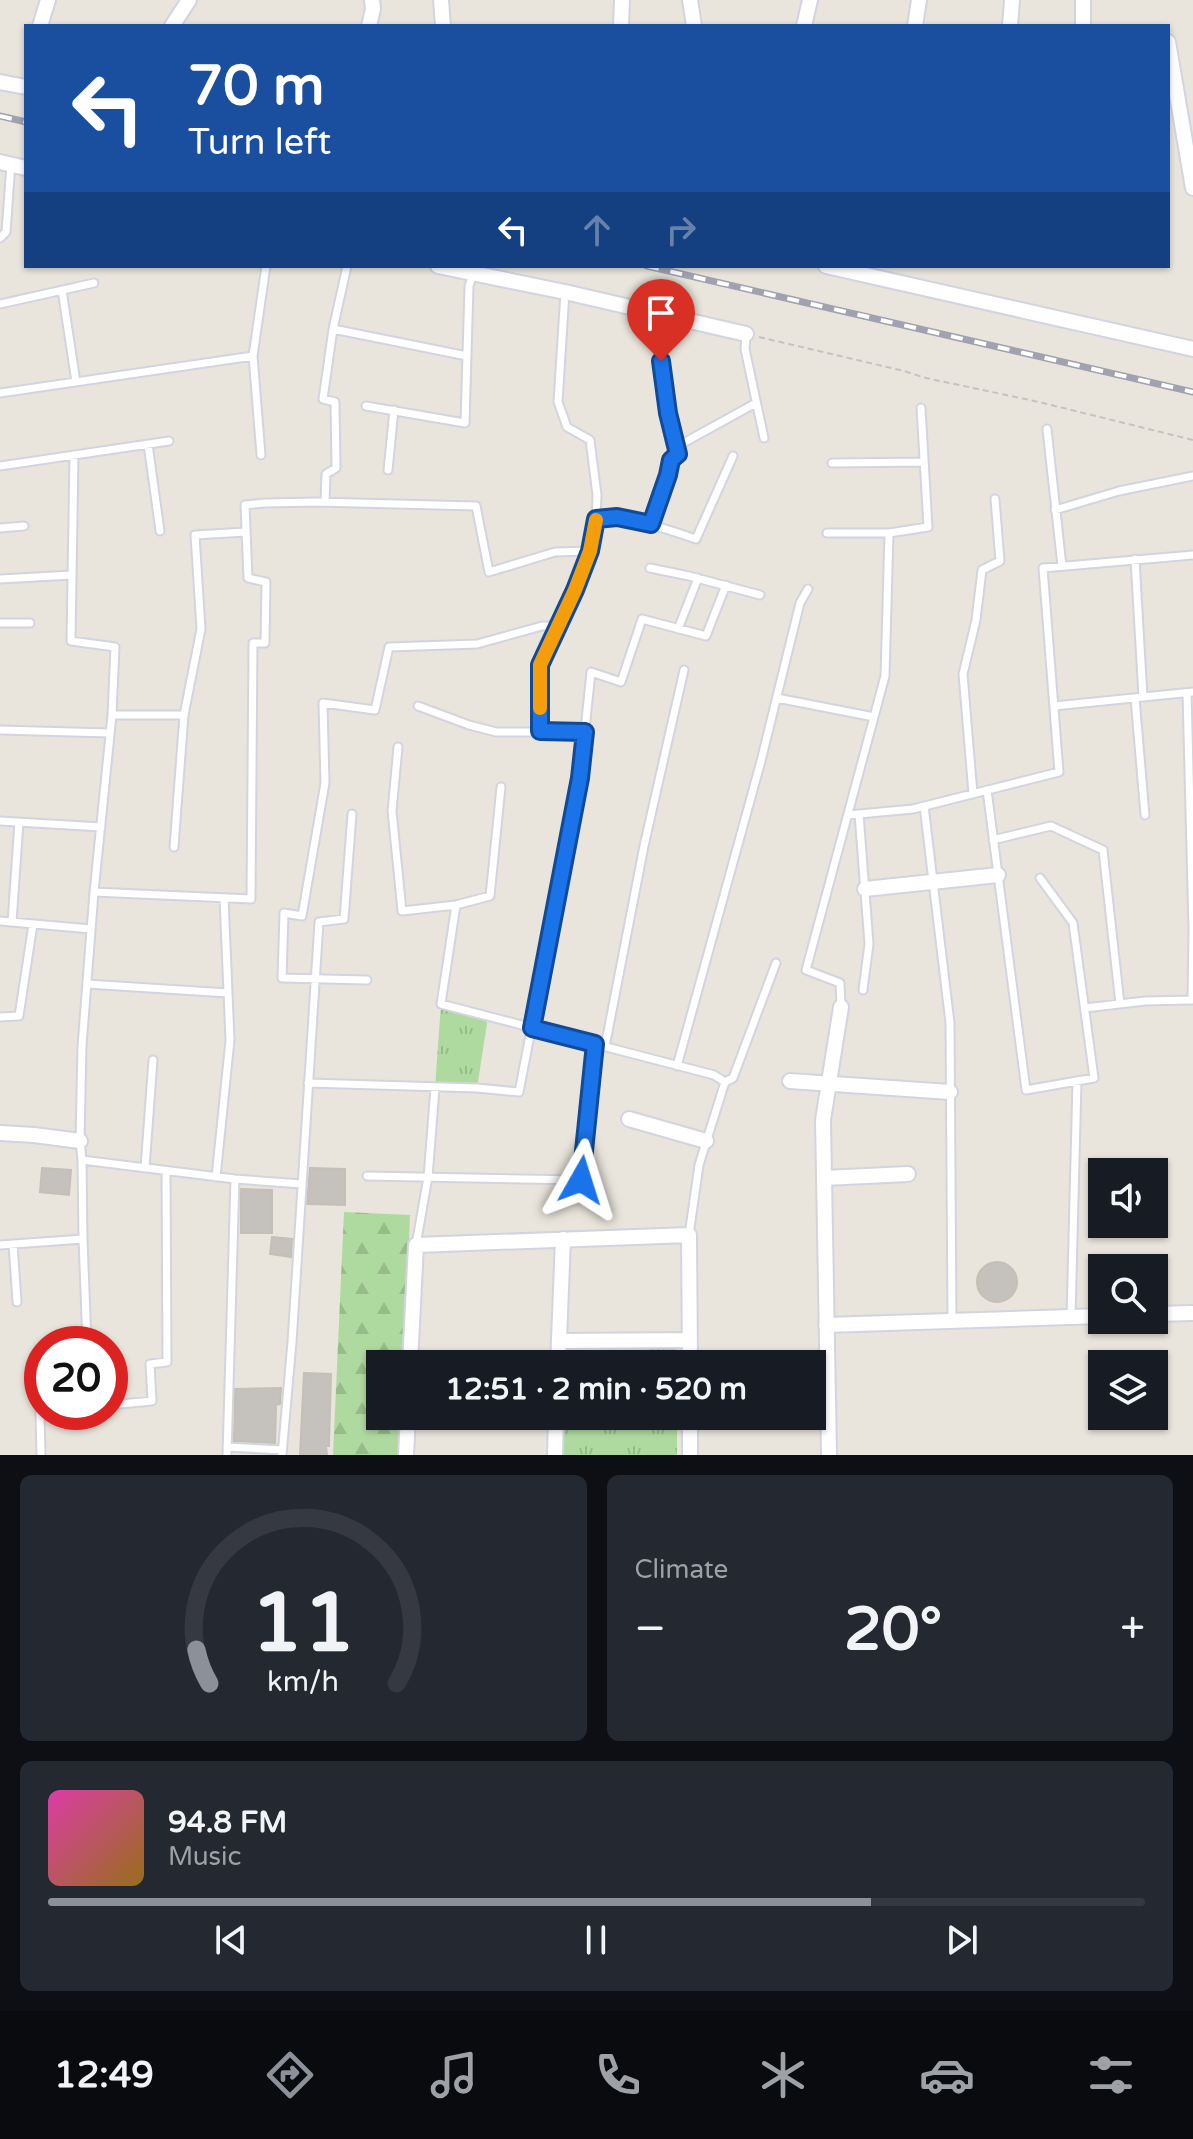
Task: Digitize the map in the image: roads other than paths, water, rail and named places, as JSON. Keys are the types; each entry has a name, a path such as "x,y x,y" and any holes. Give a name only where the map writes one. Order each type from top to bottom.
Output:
{"street":[{"path":"41,24 48,0"},
{"path":"173,24 189,0"},
{"path":"369,24 372,0"},
{"path":"441,0 443,24"},
{"path":"621,24 622,0"},
{"path":"690,0 694,24"},
{"path":"804,24 810,0"},
{"path":"915,24 919,0"},
{"path":"1010,24 1012,0"},
{"path":"1083,0 1083,24"},
{"path":"1170,54 1193,188"},
{"path":"0,82 24,84"},
{"path":"448,268 746,334"},
{"path":"843,268 887,273 1193,349"},
{"path":"865,889 998,875"},
{"path":"829,1455 823,1120 841,1007"},
{"path":"790,1081 950,1092"},
{"path":"629,1119 706,1141"},
{"path":"0,1133 80,1141"},
{"path":"824,1178 908,1174"},
{"path":"411,1350 416,1245 689,1235 690,1350"},
{"path":"559,1350 563,1239"},
{"path":"1168,1314 1193,1313"},
{"path":"826,1325 1088,1316"},
{"path":"559,1341 690,1340"},
{"path":"406,1455 407,1430"},
{"path":"555,1455 556,1430"},
{"path":"690,1430 690,1455"}],"lane":[{"path":"0,238 6,232 12,165"},
{"path":"261,455 253,356 266,268"},
{"path":"325,502 326,474 336,468 335,402 323,399 333,329 347,268"},
{"path":"366,406 465,423 469,286 473,273"},
{"path":"0,304 94,283"},
{"path":"62,290 76,382"},
{"path":"540,731 540,665 590,551 596,519 597,495 590,440 567,427 558,402 565,292"},
{"path":"651,524 671,460 678,454 668,413 657,336 664,314"},
{"path":"333,329 467,356"},
{"path":"746,334 745,349 764,438"},
{"path":"0,393 253,356"},
{"path":"676,447 756,403"},
{"path":"827,533 889,533 928,527 921,408"},
{"path":"388,470 394,410"},
{"path":"1047,429 1062,566"},
{"path":"0,466 169,441"},
{"path":"148,444 160,531"},
{"path":"74,455 71,641 115,647 112,715 82,1046 80,1141 86,1326"},
{"path":"596,519 617,517 696,539 733,456"},
{"path":"832,463 924,462"},
{"path":"1055,510 1119,491 1193,476"},
{"path":"973,794 963,674 976,620 982,570 1000,561 995,499"},
{"path":"94,892 251,899 253,643 265,643 266,582 248,578 245,505 325,502 476,506 489,572 555,552 590,551"},
{"path":"0,528 24,526"},
{"path":"174,847 184,715 201,629 195,535 246,532"},
{"path":"841,1007 840,983 806,970 885,676 889,533"},
{"path":"848,815 924,806 1059,772 1043,568 1193,555"},
{"path":"1135,559 1145,815"},
{"path":"650,568 760,595"},
{"path":"0,579 72,575"},
{"path":"678,629 698,578"},
{"path":"308,1083 519,1092 580,778 591,672 621,682 642,619 706,636 726,585"},
{"path":"677,1066 800,603 808,589"},
{"path":"0,623 30,623"},
{"path":"367,980 282,978 284,913 302,916 325,783 323,703 375,710 389,647 477,644 542,626 558,626"},
{"path":"605,1047 644,846 684,670"},
{"path":"1054,706 1190,692 1193,1000 1145,1001 1085,1008"},
{"path":"777,698 874,717"},
{"path":"418,706 496,732 585,732"},
{"path":"112,715 184,715"},
{"path":"0,730 110,733"},
{"path":"398,747 392,811 402,911 456,905 490,896 501,787"},
{"path":"987,790 1026,1090 1094,1078 1073,923 1040,878"},
{"path":"924,806 950,1023 952,1321"},
{"path":"235,1179 227,1451 282,1452 319,922 344,919 352,814"},
{"path":"859,814 869,944 863,990"},
{"path":"0,821 101,827"},
{"path":"12,922 19,822"},
{"path":"993,840 1051,826 1103,850 1120,1004"},
{"path":"216,1177 230,1040 224,898"},
{"path":"456,905 441,1004 714,1075 725,1082"},
{"path":"0,921 91,929"},
{"path":"0,1017 19,1016 33,924"},
{"path":"689,1235 699,1165 706,1141 725,1082 733,1078 776,963"},
{"path":"87,984 228,993"},
{"path":"367,1176 581,1180 595,1044"},
{"path":"145,1168 153,1060"},
{"path":"1071,1317 1077,1081"},
{"path":"416,1245 428,1177 435,1088"},
{"path":"82,1160 302,1184"},
{"path":"128,1403 152,1401 150,1364 167,1362 166,1171"},
{"path":"0,1245 83,1239"},
{"path":"13,1244 17,1302"},
{"path":"41,1455 42,1430"}],"railway":[{"path":"0,116 24,122"},
{"path":"656,268 1193,392"}]}
